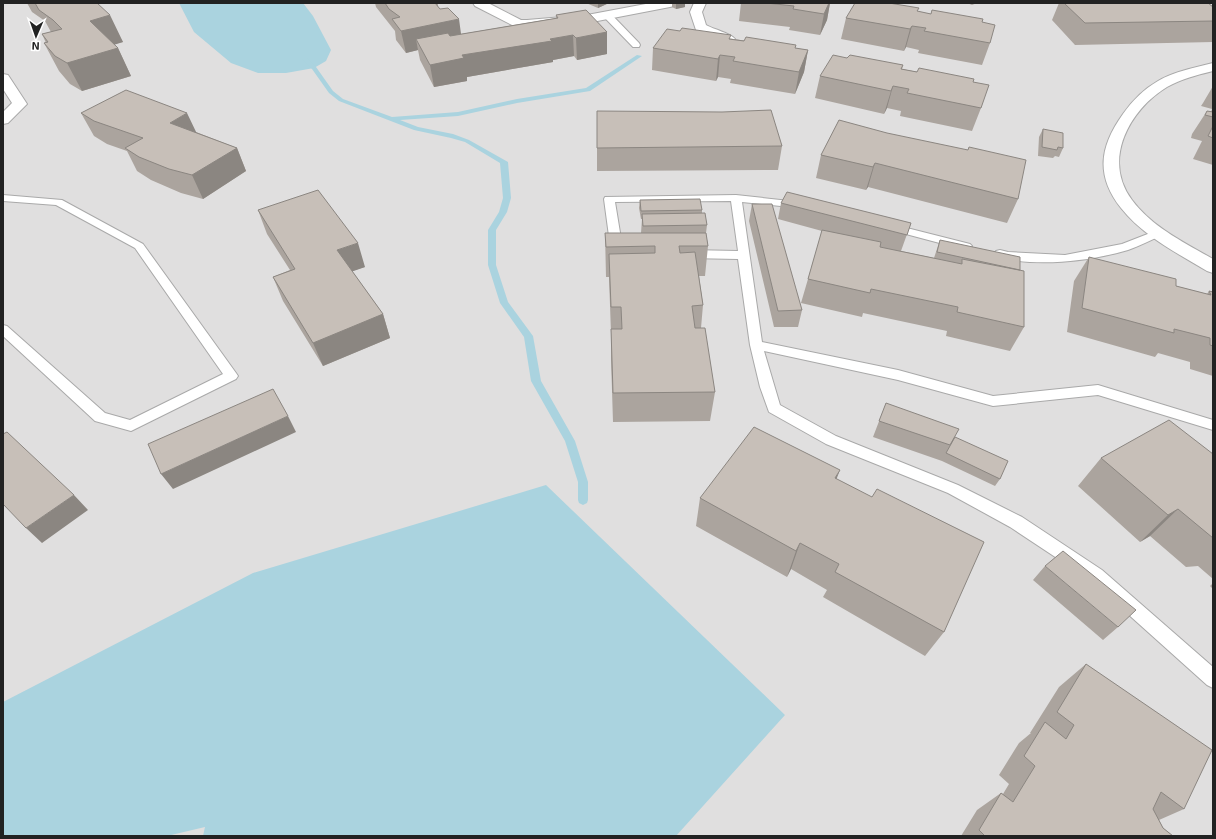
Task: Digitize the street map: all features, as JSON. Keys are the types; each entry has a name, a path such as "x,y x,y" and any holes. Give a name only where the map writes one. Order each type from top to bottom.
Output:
{"street":[{"path":"479,3 518,23 527,24 587,19 670,3"},
{"path":"700,3 696,12 700,26 711,33 729,39"},
{"path":"1213,67 1178,77 1156,87 1141,100 1123,124 1112,148 1112,174 1121,196 1132,210 1158,233 1213,267"},
{"path":"3,78 20,104 3,120"}],"lane":[{"path":"607,15 636,45"},
{"path":"3,198 58,202 139,246 231,376 131,426 100,417 3,329"},
{"path":"736,198 756,345 774,408 831,440 952,489 1016,522 1096,575 1213,679"},
{"path":"625,253 617,253 609,199 736,198 808,206"},
{"path":"878,224 977,249"},
{"path":"993,252 1008,256 1065,259 1125,246 1158,233"},
{"path":"680,254 744,255"},
{"path":"756,345 898,375 993,401 1098,390 1213,425"}],"shaded area":[{"path":"3,3 1213,3 1213,836 3,836"}],"water":[{"path":"179,3 303,3 313,16 331,50 326,61 314,68 286,73 258,73 231,63 194,32"},
{"path":"546,485 785,715 676,836 203,836 205,827 167,836 3,836 3,702 253,573"}],"building":[{"path":"35,3 97,3 110,15 90,21 118,48 67,63 55,56 44,43 48,42 42,34 62,29 53,20 39,10"},
{"path":"385,3 435,3 440,9 448,8 459,19 401,31 392,19 400,17 389,9"},
{"path":"766,3 829,3 824,14 793,9 794,6"},
{"path":"855,3 889,3 919,8 917,11 931,14 932,10 983,19 982,22 995,25 990,43 924,31 926,28 912,26 910,29 846,18"},
{"path":"1064,3 1208,3 1213,7 1213,21 1085,23"},
{"path":"586,10 607,32 576,38 573,35 550,39 552,41 462,55 464,58 430,65 416,39 448,33 450,36 558,18 556,15"},
{"path":"682,28 731,35 729,39 744,41 746,37 796,45 795,48 808,50 799,72 733,61 735,57 720,55 718,59 653,48 667,29 680,31"},
{"path":"833,55 847,58 850,55 903,65 901,69 917,72 919,68 974,79 973,82 989,85 981,108 907,93 909,89 893,86 891,91 820,76"},
{"path":"126,90 187,113 170,123 237,148 192,175 169,169 139,157 125,148 143,138 94,121 81,113"},
{"path":"771,110 782,146 597,148 597,111 722,112"},
{"path":"1207,111 1213,112 1213,117 1205,115"},
{"path":"839,120 887,133 968,150 969,147 1026,160 1018,199 875,163 873,167 821,155"},
{"path":"1213,126 1213,138 1208,136"},
{"path":"1043,129 1063,133 1063,148 1058,147 1057,150 1042,147"},
{"path":"318,190 358,243 337,250 383,314 313,343 273,277 295,269 258,210"},
{"path":"787,192 911,223 907,235 781,203"},
{"path":"700,199 702,210 641,211 640,200"},
{"path":"752,204 772,204 802,310 778,311"},
{"path":"705,213 707,225 643,226 642,214"},
{"path":"822,230 881,242 880,247 962,264 962,259 1024,271 1024,327 957,312 958,307 871,289 870,293 808,279"},
{"path":"605,233 706,233 708,246 679,246 680,253 695,252 703,305 692,306 695,328 705,328 715,392 613,393 611,329 622,329 621,307 611,307 609,254 655,253 655,246 606,247"},
{"path":"940,240 1020,257 1020,270 937,252"},
{"path":"1089,257 1176,279 1176,286 1211,295 1209,291 1213,292 1213,346 1210,345 1210,338 1174,329 1174,333 1082,308"},
{"path":"273,389 288,416 161,474 148,444"},
{"path":"886,403 959,429 950,445 879,421"},
{"path":"1169,420 1213,454 1213,538 1178,509 1168,515 1101,458"},
{"path":"754,427 840,470 835,478 872,497 877,489 984,542 944,632 835,572 839,564 800,543 796,551 700,498"},
{"path":"7,432 74,495 26,528 3,504 3,434"},
{"path":"955,437 1008,461 1000,479 946,453"},
{"path":"1063,551 1136,610 1118,627 1045,566"},
{"path":"1086,664 1212,750 1184,809 1161,792 1153,809 1163,828 1173,836 985,836 979,830 1001,793 1013,802 1035,766 1024,756 1045,722 1066,739 1074,725 1057,712"}],"waterway":[{"path":"393,119 458,114 517,101 588,90 639,56"},
{"path":"304,58 314,68 331,92 341,100 416,129 453,136 467,141 504,162 507,198 503,212 492,230 492,265 504,303 528,336 536,381 570,441 583,482 583,500"}]}
